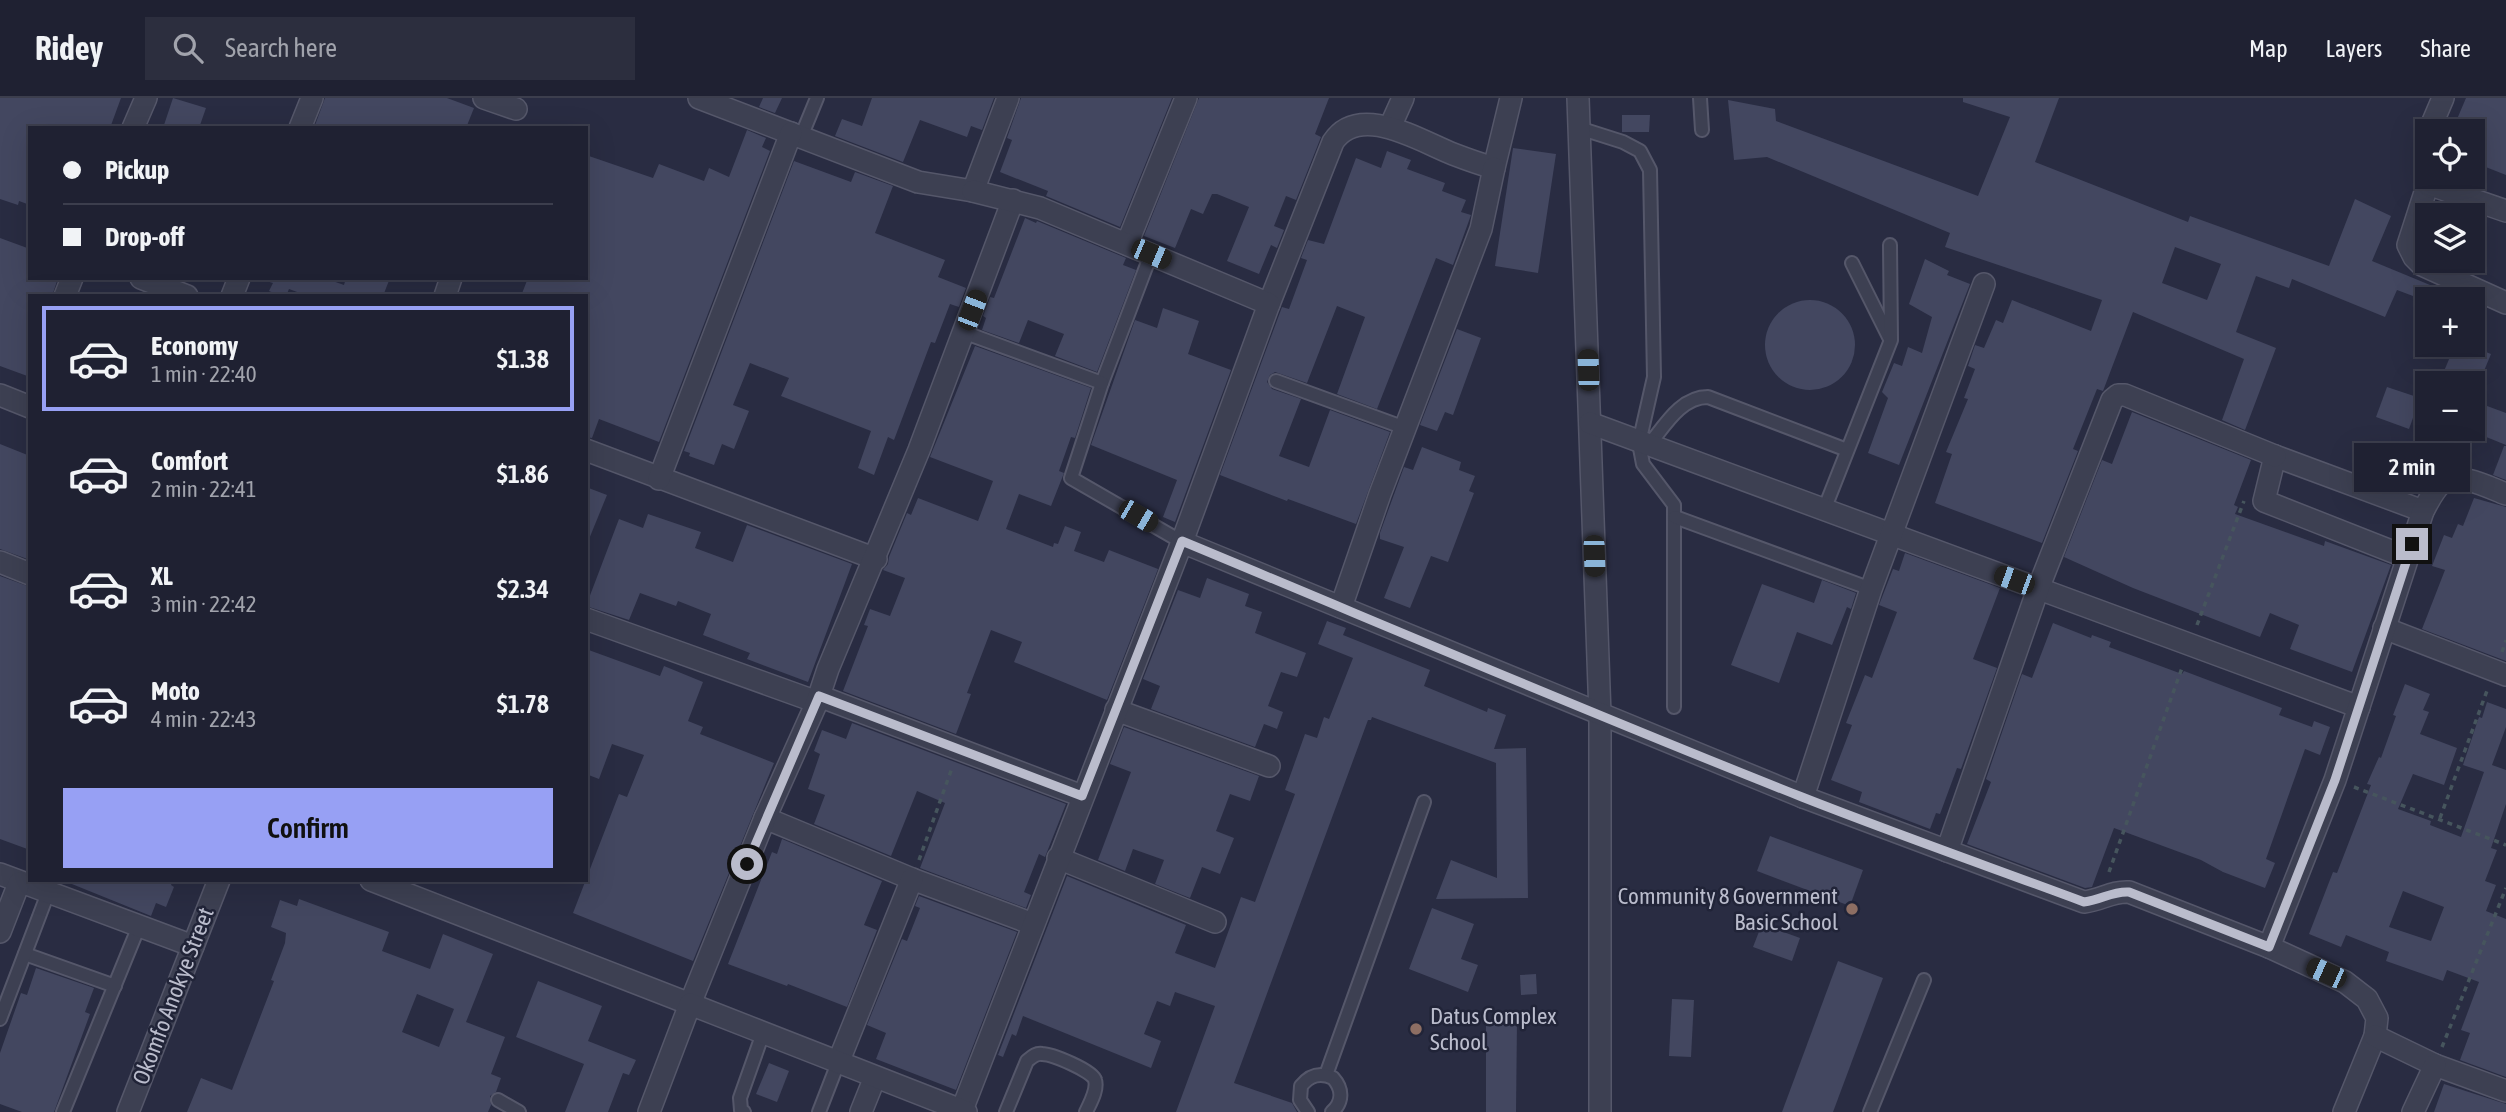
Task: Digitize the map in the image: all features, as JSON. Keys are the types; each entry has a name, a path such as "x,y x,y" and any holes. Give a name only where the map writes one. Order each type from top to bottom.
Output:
{"street":[{"path":"135,126 146,98"},
{"path":"301,126 312,98"},
{"path":"484,98 515,112"},
{"path":"699,98 918,182 973,191 1040,208 1269,304"},
{"path":"973,191 1008,98"},
{"path":"1127,244 1186,98"},
{"path":"1390,127 1403,98"},
{"path":"1341,607 1380,494 1481,229 1511,98"},
{"path":"2434,119 2443,98"},
{"path":"1573,99 1579,128 1600,715 1600,1112"},
{"path":"376,882 964,1111 1058,858 1333,142 1340,132 1352,125 1390,127 1494,168"},
{"path":"659,479 796,135"},
{"path":"2426,189 2408,245 2414,257 2422,265 2506,303"},
{"path":"2451,189 2506,211"},
{"path":"649,1112 765,818 876,559 1013,200"},
{"path":"146,280 182,294"},
{"path":"1803,797 1871,589 1984,284"},
{"path":"0,395 28,403"},
{"path":"1947,851 2038,589 2112,400 2118,395 2124,395 2275,456 2423,511"},
{"path":"1590,423 2359,707"},
{"path":"588,451 876,559"},
{"path":"2275,456 2264,501 2406,557"},
{"path":"2269,947 2335,780 2423,511 2443,482 2454,479 2473,482 2506,494"},
{"path":"1182,541 1803,797 2084,902 2099,900 2113,891 2129,892 2269,947 2345,982 2367,999 2377,1018 2375,1036 2344,1112"},
{"path":"0,562 28,573"},
{"path":"588,620 818,699 1082,796"},
{"path":"2384,628 2500,673"},
{"path":"1116,710 1269,766"},
{"path":"765,818 912,879 1033,924"},
{"path":"1058,858 1215,922"},
{"path":"838,1063 912,879"},
{"name":"Okomfo Anokye Street","path":"128,1112 218,882"},
{"path":"0,932 28,884 193,946"},
{"path":"2375,1036 2435,1065 2506,1091"},
{"path":"2413,1112 2435,1065"},
{"path":"861,1112 875,1077"}],"lane":[{"path":"796,135 817,98"},
{"path":"1700,98 1702,130"},
{"path":"1579,128 1623,142 1640,151 1650,170 1654,377 1643,444 1643,464 1674,505 1674,707"},
{"path":"1824,510 1891,340 1890,245"},
{"path":"1151,254 1102,383 1071,478 1182,541"},
{"path":"1852,263 1891,340"},
{"path":"963,332 1102,383"},
{"path":"1276,381 1405,428"},
{"path":"1643,444 1685,402 1697,397 1708,397 1847,450"},
{"path":"2443,482 2443,460 2448,441"},
{"path":"1675,517 1871,589"},
{"path":"1326,1075 1424,802"},
{"path":"0,1019 25,954 28,884"},
{"path":"63,1112 139,926"},
{"path":"25,954 115,985"},
{"path":"1870,1112 1924,980"},
{"path":"744,1112 741,1110 740,1098 763,1033"},
{"path":"1006,1112 1027,1061 1034,1055 1043,1054 1090,1072 1095,1079 1095,1089 1086,1112"},
{"path":"819,1112 838,1063"},
{"path":"1308,1112 1300,1100 1301,1086 1312,1076 1326,1075 1333,1078 1340,1090 1339,1105 1332,1112"},
{"path":"498,1100 519,1112"}],"path":[{"path":"2099,900 2241,504 2246,498 2253,497 2264,501"},
{"path":"2440,818 2500,673 2506,640"},
{"path":"912,879 959,750"},
{"path":"2335,780 2506,845"},
{"path":"2435,1065 2506,888"}],"building":[{"path":"0,98 121,98 111,126 28,126 28,204 19,201 18,205 0,199"},
{"path":"173,98 206,108 200,126 164,126"},
{"path":"325,98 447,98 474,108 467,126 315,126"},
{"path":"763,98 782,98 775,113 759,107"},
{"path":"872,98 994,98 982,130 971,126 967,137 920,120 903,162 835,136 842,119 862,126"},
{"path":"1021,98 1172,98 1120,227 1046,196 1048,191 1000,172 1012,140 1007,138"},
{"path":"1199,98 1329,98 1315,134 1321,137 1296,200 1286,196 1274,226 1284,230 1277,248 1271,245 1259,274 1227,261 1249,207 1217,194 1212,194 1203,214 1191,209 1175,248 1144,236"},
{"path":"1963,98 2059,98 2035,162 2188,222 2190,216 2329,266 2355,199 2391,216 2372,261 2435,287 2415,287 2415,297 2397,290 2385,317 2292,279 2289,288 2256,276 2236,332 2276,348 2245,430 2222,420 2244,359 2133,312 2103,391 2097,389 2073,449 2078,451 2042,543 1935,503 1952,454 1946,452 1968,399 1964,398 1975,369 1968,366 1975,345 1984,348 1996,320 2003,323 2012,300 2091,331 2102,300 1945,247 1950,233 1767,157 1734,160 1728,100 1775,109 1776,121 1978,196 2010,117 1963,102","holes":["2175,247 2221,264 2207,300 2162,283"]},
{"path":"2466,98 2506,98 2506,175 2485,167 2485,119 2457,119"},
{"path":"1622,115 1650,115 1649,132 1622,132"},
{"path":"747,130 766,138 762,147 770,151 659,442 599,419 592,438 588,437 588,294 522,294 527,280 588,280 588,156 653,178 659,164 704,181 709,168 729,177"},
{"path":"1513,148 1556,154 1538,273 1495,266"},
{"path":"1387,151 1411,160 1407,169 1445,183 1442,191 1466,200 1461,212 1471,215 1453,265 1436,258 1377,409 1337,394 1365,317 1337,306 1307,383 1275,372 1267,382 1272,389 1301,399 1279,456 1309,467 1330,410 1390,432 1356,524 1220,475 1282,307 1289,309 1307,260 1301,258 1308,240 1324,244 1356,158 1381,168"},
{"path":"794,161 851,182 855,172 893,186 875,233 945,260 938,277 966,288 959,307 950,304 935,343 931,342 894,440 888,437 874,475 858,468 871,431 781,396 789,378 750,363 733,405 749,411 734,449 722,444 714,465 689,456 690,453 684,451"},
{"path":"1025,218 1126,258 1123,265 1136,270 1097,372 1055,356 1064,334 1028,320 1019,343 982,330 986,318 983,316 990,297 994,298"},
{"path":"0,238 28,248 28,280 57,280 53,294 28,294 28,376 0,366"},
{"path":"1925,259 1949,271 1947,275 1970,284 1899,465 1868,453 1888,398 1882,392 1894,363 1902,366 1908,347 1922,353 1932,317 1909,304"},
{"path":"330,280 344,285 345,280 389,280 384,294 303,294 289,289 287,294 276,294 269,291 273,283 266,281"},
{"path":"1810,300 1827,304 1842,313 1851,328 1855,345 1851,362 1842,377 1827,386 1810,390 1793,386 1778,377 1769,362 1765,345 1769,328 1778,313 1793,304"},
{"path":"1163,308 1199,321 1188,354 1231,370 1175,522 1163,517 1177,480 1091,445 1135,320 1157,328"},
{"path":"1457,329 1481,338 1453,415 1445,412 1437,431 1420,425"},
{"path":"975,346 1091,388 1075,438 1071,437 1059,471 1064,473 1051,506 1019,494 1006,529 1053,547 1054,543 1058,544 1065,526 1081,532 1074,551 1104,562 1109,550 1158,569 1107,700 1014,662 1022,642 991,630 967,693 971,694 956,734 843,691 868,626 864,625 870,609 890,616 905,578 883,570 888,564 907,513 911,515 918,498 978,521 993,481 930,457"},
{"path":"2485,352 2491,354 2484,371 2444,371 2450,357 2485,357"},
{"path":"2387,387 2415,396 2415,412 2409,429 2376,417"},
{"path":"2485,405 2506,413 2506,445 2485,436"},
{"path":"2132,412 2251,460 2234,505 2238,507 2235,514 2324,546 2325,541 2391,565 2352,672 2290,649 2299,625 2270,613 2260,637 2133,588 2064,557 2102,460 2112,464"},
{"path":"0,444 28,455 28,559 0,549"},
{"path":"2506,446 2506,480 2493,475"},
{"path":"1422,447 1461,462 1459,470 1475,476 1469,491 1474,493 1448,562 1431,556 1410,608 1384,598 1404,547 1380,539 1380,533 1404,467 1413,470"},
{"path":"588,488 607,495 588,542"},
{"path":"2474,498 2506,507 2506,661 2422,629 2445,570 2432,566 2444,535 2452,538 2458,524 2463,526"},
{"path":"648,514 701,532 695,548 733,562 747,525 852,564 808,682 747,659 750,653 703,635 711,614 678,601 676,606 640,593 629,620 588,607 619,519 643,528"},
{"path":"1905,553 2000,588 1973,659 1997,668 1961,769 1957,768 1940,814 1936,813 1930,829 1859,802 1862,792 1831,780 1852,725 1846,723 1865,675 1872,678 1897,612 1879,605 1893,569 1899,571"},
{"path":"0,576 28,586 28,849 0,839"},
{"path":"1207,578 1249,594 1245,606 1262,612 1255,633 1306,653 1297,677 1281,672 1268,706 1283,712 1277,729 1264,724 1255,747 1151,709 1160,686 1143,679 1178,590 1200,598"},
{"path":"1822,580 1856,593 1851,609 1847,607 1832,645 1797,632 1779,683 1731,665 1762,584 1814,603"},
{"path":"1327,621 1346,628 1343,635 1430,670 1424,686 1487,712 1488,708 1506,715 1494,749 1526,748 1528,898 1436,899 1451,860 1497,878 1496,763 1372,717 1368,720 1234,1083 1292,1103 1297,1112 1176,1112 1215,1006 1175,992 1170,1006 1157,1001 1144,1034 1161,1041 1151,1068 1023,1016 1016,1036 1012,1034 1003,1057 998,1055 1067,876 1186,925 1175,953 1215,968 1241,897 1255,902 1295,794 1285,790 1305,734 1317,738 1324,717 1329,719 1353,658 1318,644"},
{"path":"2053,623 2091,638 2092,635 2111,642 2109,647 2182,674 2184,671 2282,708 2279,715 2312,727 2314,721 2330,727 2320,755 2305,749 2266,859 2275,863 2265,888 2223,872 2201,860 2114,828 2092,887 2085,888 1967,844 1991,782 1986,779 2022,674 2032,678"},
{"path":"588,650 660,676 664,666 703,682 688,721 703,727 700,734 774,763 693,961 573,913 585,882 588,882 588,874 619,794 627,797 644,755 612,744 599,779 588,775"},
{"path":"2405,684 2430,694 2423,710 2429,712 2420,734 2457,748 2444,785 2413,774 2398,809 2431,821 2430,825 2461,837 2484,772 2463,765 2479,717 2482,718 2487,702 2506,709 2506,727 2492,765 2506,770 2506,804 2491,848 2497,850 2485,881 2496,885 2486,911 2506,919 2506,1077 2460,1060 2470,1033 2461,1030 2479,982 2447,970 2443,981 2386,961 2389,952 2346,935 2341,947 2309,934 2333,872 2337,873 2371,785 2367,784 2379,757 2381,758 2396,716 2393,715","holes":["2403,891 2444,907 2431,941 2389,927"]},
{"path":"852,723 1066,804 1045,857 1039,854 1024,892 1031,895 1026,908 920,868 945,803 917,791 891,856 814,824 825,795 808,789 820,754 814,751 822,730 846,739"},
{"path":"1124,727 1259,776 1250,801 1230,794 1216,831 1234,838 1220,874 1202,867 1190,898 1155,884 1164,860 1133,849 1125,871 1098,860 1131,772 1110,764"},
{"path":"1770,836 1863,870 1850,906 1757,871"},
{"path":"782,839 882,881 864,925 877,930 847,1007 728,964 772,852 777,854"},
{"path":"67,882 172,882 171,885 174,887 166,907 156,903 151,916"},
{"path":"919,896 1017,932 956,1090 876,1059 886,1033 867,1025 902,939 907,941 920,908 915,906"},
{"path":"299,899 389,932 382,951 430,969 443,934 493,954 466,1022 505,1037 491,1074 501,1078 496,1092 490,1096 491,1105 488,1112 187,1112 201,1078 232,1090 274,981 271,980 285,943 286,933 271,927 280,900 297,906","holes":["417,994 454,1009 439,1047 402,1032"]},
{"path":"1432,908 1474,924 1461,959 1478,965 1468,992 1409,969"},
{"path":"1762,924 1800,938 1792,961 1753,947"},
{"path":"1838,961 1883,978 1833,1112 1782,1112"},
{"path":"36,968 94,988 85,1012 90,1014 54,1112 22,1112 0,1104 0,1053 21,993 27,995"},
{"path":"1536,974 1537,994 1521,995 1520,975"},
{"path":"538,981 602,1006 588,1041 636,1060 629,1075 623,1073 608,1112 565,1112 584,1064 516,1037"},
{"path":"1672,999 1694,1000 1691,1057 1669,1056"},
{"path":"1486,1020 1517,1020 1516,1112 1486,1112"},
{"path":"769,1063 789,1071 777,1102 756,1094"},
{"path":"2444,1084 2506,1104 2506,1112 2434,1112"}],"place":[{"name":"Community 8 Government Basic School","path":"1852,909"},
{"name":"Datus Complex School","path":"1416,1029"}],"route":[{"path":"747,864 819,696 1082,796 1182,541 1600,715 1803,797 1947,851 2084,902 2099,900 2113,891 2129,892 2269,947 2335,780 2412,544"}]}
